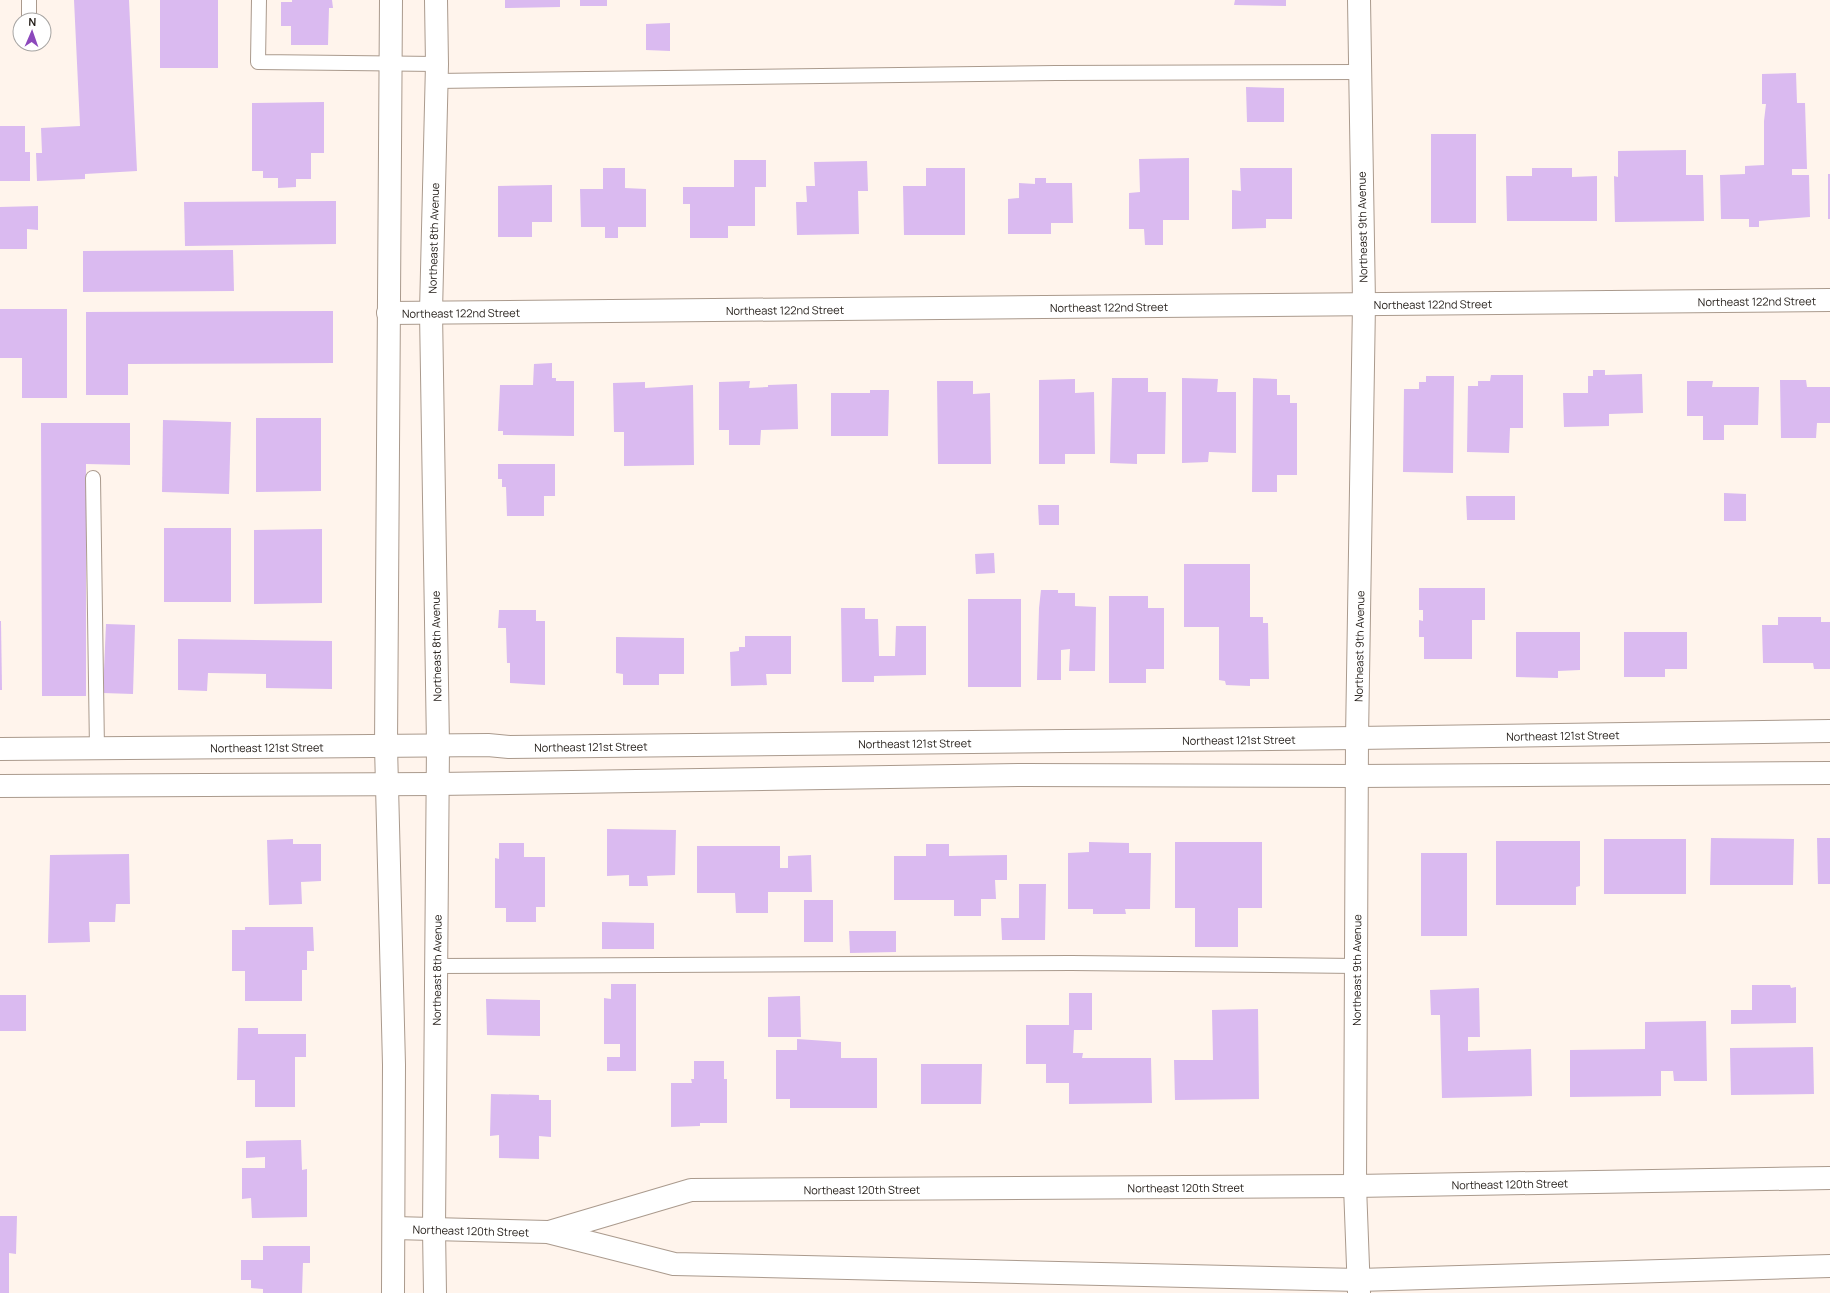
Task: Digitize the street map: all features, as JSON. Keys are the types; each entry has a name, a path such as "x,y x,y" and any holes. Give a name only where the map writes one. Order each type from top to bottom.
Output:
{"street":[{"path":"391,0 386,746 394,1065 394,1293"},
{"name":"Northeast 8th Avenue","path":"435,1293 435,966 436,784 438,746 431,312 437,72 436,0"},
{"name":"Northeast 9th Avenue","path":"1359,0 1364,303 1357,738 1355,1186 1359,1286"},
{"name":"Northeast 122nd Street","path":"388,313 1364,303 1830,300"},
{"name":"Northeast 121st Street","path":"0,749 386,746 517,747 1357,738 1830,731"},
{"path":"0,786 436,784 1024,775 1357,776 1830,773"},
{"name":"Northeast 120th Street","path":"548,1232 691,1190 1355,1186 1830,1178"},
{"name":"Northeast 120th Street","path":"394,1228 548,1232 674,1264 1359,1286 1830,1266"}],"lane":[{"path":"29,0 29,12"},
{"path":"259,0 258,62 390,64 437,72 1360,72"},
{"path":"93,478 97,748"},
{"path":"435,966 1055,963 1356,966"}],"building":[{"path":"74,0 129,0 137,171 85,174 85,179 37,181 36,153 42,153 41,128 80,126"},
{"path":"160,0 218,0 218,68 160,68"},
{"path":"292,0 332,0 333,8 329,8 328,45 291,45 291,26 281,26 281,2 292,2"},
{"path":"505,0 560,0 560,7 505,8"},
{"path":"580,0 607,0 607,6 580,6"},
{"path":"1235,0 1286,0 1286,6 1234,5"},
{"path":"670,23 670,51 646,50 646,24"},
{"path":"1796,73 1797,103 1805,103 1807,169 1792,169 1792,175 1809,175 1810,217 1759,221 1759,227 1749,227 1749,219 1721,219 1720,175 1745,174 1745,166 1764,165 1764,121 1766,104 1762,104 1762,74"},
{"path":"1246,87 1284,88 1284,122 1247,122"},
{"path":"324,102 324,153 311,153 311,179 296,179 296,187 278,188 278,178 263,178 263,171 252,171 252,103"},
{"path":"0,126 25,126 25,152 30,152 30,181 0,181"},
{"path":"1431,134 1476,134 1476,223 1431,223"},
{"path":"1686,150 1686,175 1703,175 1704,221 1615,222 1614,176 1618,177 1618,151"},
{"path":"1189,158 1189,220 1163,220 1163,245 1145,245 1144,229 1129,229 1129,193 1140,192 1139,159"},
{"path":"734,160 766,160 766,187 755,187 755,226 728,226 728,238 690,238 690,204 683,204 683,187 734,187"},
{"path":"867,161 868,191 858,191 859,234 797,235 796,202 807,202 806,186 815,186 814,162"},
{"path":"603,168 625,168 625,188 646,189 646,227 618,227 618,238 605,238 605,227 581,227 580,189 603,189"},
{"path":"926,168 965,168 965,235 904,235 903,186 926,186"},
{"path":"1240,168 1292,168 1292,219 1266,219 1266,228 1232,229 1232,190 1241,191"},
{"path":"1532,168 1572,168 1572,177 1597,176 1597,221 1507,221 1506,176 1532,176"},
{"path":"1828,174 1830,174 1830,219 1828,219"},
{"path":"1035,178 1046,178 1046,183 1072,183 1073,223 1051,223 1051,234 1008,234 1008,199 1019,198 1019,183 1035,184"},
{"path":"552,185 552,222 532,222 532,237 498,237 498,186"},
{"path":"336,201 336,244 185,246 184,202"},
{"path":"38,206 38,230 27,229 27,249 0,249 0,207"},
{"path":"233,250 234,291 83,292 83,251"},
{"path":"0,309 67,309 67,398 22,398 22,358 0,358"},
{"path":"333,311 333,363 128,364 128,395 86,395 86,312"},
{"path":"552,363 552,378 556,378 556,381 574,381 574,436 503,435 503,431 498,431 500,385 533,385 534,364"},
{"path":"1593,370 1605,370 1605,375 1642,374 1643,413 1609,414 1609,426 1564,427 1563,393 1588,393 1588,376 1593,376"},
{"path":"1491,375 1523,375 1523,428 1510,428 1509,453 1467,452 1468,386 1478,386 1478,381 1490,381"},
{"path":"1426,376 1454,376 1453,473 1403,472 1404,389 1419,389 1419,382 1426,382"},
{"path":"1112,378 1148,378 1148,392 1166,392 1165,454 1137,454 1137,464 1110,463"},
{"path":"1182,378 1218,379 1217,392 1236,392 1236,453 1209,452 1208,462 1182,463"},
{"path":"1253,378 1277,379 1277,395 1290,395 1290,403 1297,403 1297,475 1277,475 1277,492 1252,492"},
{"path":"1075,379 1075,393 1094,392 1095,454 1065,454 1065,464 1039,464 1039,380"},
{"path":"1780,380 1806,380 1807,387 1830,387 1830,423 1817,423 1816,438 1781,438"},
{"path":"750,381 749,388 768,387 768,385 797,384 798,429 761,430 760,445 729,445 729,430 719,430 719,382"},
{"path":"937,381 973,381 973,394 990,393 991,464 938,464"},
{"path":"1687,381 1713,381 1712,387 1759,387 1758,425 1724,425 1724,440 1703,440 1703,416 1687,416"},
{"path":"645,382 645,388 693,385 694,465 624,466 624,432 614,432 613,383"},
{"path":"870,390 889,390 888,436 831,436 831,393 870,393"},
{"path":"256,418 321,418 321,491 256,492"},
{"path":"163,420 231,422 229,494 162,492"},
{"path":"41,423 130,423 130,465 86,464 86,696 42,696"},
{"path":"498,464 555,464 555,496 544,496 544,516 507,516 506,487 502,487 502,479 498,479"},
{"path":"1724,493 1746,494 1746,521 1724,521"},
{"path":"1466,496 1515,496 1515,520 1467,520"},
{"path":"1038,505 1059,505 1059,525 1039,525"},
{"path":"164,528 231,528 231,602 164,602"},
{"path":"322,529 322,603 254,604 254,530"},
{"path":"994,553 995,573 976,574 975,554"},
{"path":"1184,564 1250,564 1250,617 1263,617 1263,623 1268,623 1269,679 1250,679 1250,686 1226,685 1225,681 1219,680 1219,627 1184,627"},
{"path":"1419,588 1485,588 1485,620 1472,620 1472,659 1424,659 1424,637 1419,637 1419,620 1423,621 1423,610 1419,610"},
{"path":"1041,590 1058,590 1058,593 1075,593 1075,606 1096,607 1095,671 1069,671 1070,649 1061,650 1061,680 1037,680"},
{"path":"1109,596 1148,596 1148,608 1164,608 1164,669 1146,669 1146,683 1109,683"},
{"path":"968,599 1021,599 1021,687 968,687"},
{"path":"841,608 865,608 865,619 878,619 879,656 895,656 896,626 926,626 926,675 874,676 874,682 842,682"},
{"path":"499,610 536,610 536,621 545,621 545,685 510,683 510,663 507,663 506,628 498,628"},
{"path":"1778,617 1821,617 1821,622 1830,622 1830,669 1814,669 1813,663 1763,663 1762,625 1778,625"},
{"path":"1,621 2,690 0,690"},
{"path":"106,624 135,625 133,694 103,693"},
{"path":"1516,632 1580,632 1580,670 1558,671 1558,678 1516,677"},
{"path":"1624,632 1687,632 1687,669 1665,669 1665,677 1624,677"},
{"path":"745,636 791,636 791,674 766,674 767,685 731,686 730,652 739,651 739,647 745,647"},
{"path":"616,637 684,638 684,674 659,674 659,685 623,685 623,674 616,673"},
{"path":"178,639 332,641 332,689 266,688 266,674 208,673 207,691 178,690"},
{"path":"607,829 676,830 675,875 647,876 648,886 629,886 629,875 607,876"},
{"path":"1711,838 1794,839 1793,885 1710,885"},
{"path":"1817,838 1830,838 1830,884 1818,884"},
{"path":"293,839 293,844 321,844 321,881 301,882 302,904 269,905 267,840"},
{"path":"1604,839 1686,839 1686,894 1604,894"},
{"path":"1496,841 1580,841 1580,886 1576,887 1576,905 1496,905"},
{"path":"1089,842 1129,843 1129,853 1151,853 1150,909 1125,909 1126,914 1093,914 1093,909 1068,909 1068,853 1089,852"},
{"path":"1175,842 1262,842 1262,908 1238,908 1238,947 1195,947 1195,908 1175,908"},
{"path":"499,843 524,843 524,857 545,857 545,907 536,907 536,922 506,922 506,908 495,908 495,858 499,859"},
{"path":"926,844 949,844 949,856 1007,855 1007,880 995,880 996,899 981,899 981,916 954,916 954,900 894,900 894,856 926,856"},
{"path":"697,846 780,846 780,868 788,868 788,856 811,855 812,892 768,892 768,913 736,913 735,893 697,893"},
{"path":"1421,853 1467,853 1467,936 1421,936"},
{"path":"129,854 130,904 116,904 115,922 89,922 90,942 48,943 50,855"},
{"path":"1019,884 1046,884 1045,940 1002,940 1001,918 1019,918"},
{"path":"804,900 833,900 833,942 804,942"},
{"path":"602,922 654,923 654,949 602,949"},
{"path":"245,927 313,927 314,951 307,951 307,970 302,970 302,1001 245,1001 245,971 232,971 232,930 245,930"},
{"path":"849,931 896,931 896,952 850,953"},
{"path":"611,984 636,984 636,1071 607,1071 607,1057 620,1057 620,1044 604,1044 604,998 611,999"},
{"path":"1752,985 1790,985 1791,988 1796,987 1796,1023 1731,1024 1731,1010 1752,1010"},
{"path":"1479,988 1480,1037 1468,1037 1468,1051 1531,1049 1532,1096 1442,1098 1440,1015 1431,1015 1430,990"},
{"path":"1069,993 1092,993 1092,1030 1074,1030 1073,1053 1083,1053 1082,1058 1151,1058 1152,1103 1069,1104 1069,1083 1046,1083 1046,1064 1026,1064 1026,1025 1069,1025"},
{"path":"0,995 26,995 26,1031 0,1031"},
{"path":"800,996 801,1037 768,1037 768,997"},
{"path":"486,999 540,1000 540,1036 487,1035"},
{"path":"1258,1009 1259,1099 1175,1100 1174,1060 1213,1060 1212,1010"},
{"path":"1706,1021 1707,1081 1674,1081 1673,1071 1661,1071 1661,1096 1570,1097 1570,1050 1645,1049 1645,1022"},
{"path":"238,1028 258,1028 258,1034 306,1034 306,1057 295,1057 295,1107 255,1107 255,1080 237,1080"},
{"path":"797,1039 841,1042 841,1058 877,1058 877,1108 790,1108 790,1099 776,1099 776,1050 797,1050"},
{"path":"1813,1047 1814,1094 1731,1095 1730,1048"},
{"path":"694,1061 724,1061 724,1079 727,1079 727,1123 700,1123 700,1126 671,1127 671,1083 692,1083 691,1079 694,1079"},
{"path":"921,1064 982,1064 981,1104 921,1104"},
{"path":"491,1094 539,1095 539,1100 551,1100 551,1137 539,1136 539,1159 499,1158 499,1135 490,1136"},
{"path":"301,1140 302,1170 307,1169 307,1217 252,1218 251,1198 242,1199 242,1168 265,1168 265,1157 246,1158 246,1141"},
{"path":"0,1216 17,1216 16,1254 9,1253 9,1293 0,1293"},
{"path":"263,1246 310,1246 310,1263 303,1263 302,1293 263,1293 263,1289 251,1288 251,1280 241,1280 241,1260 263,1260"}]}
